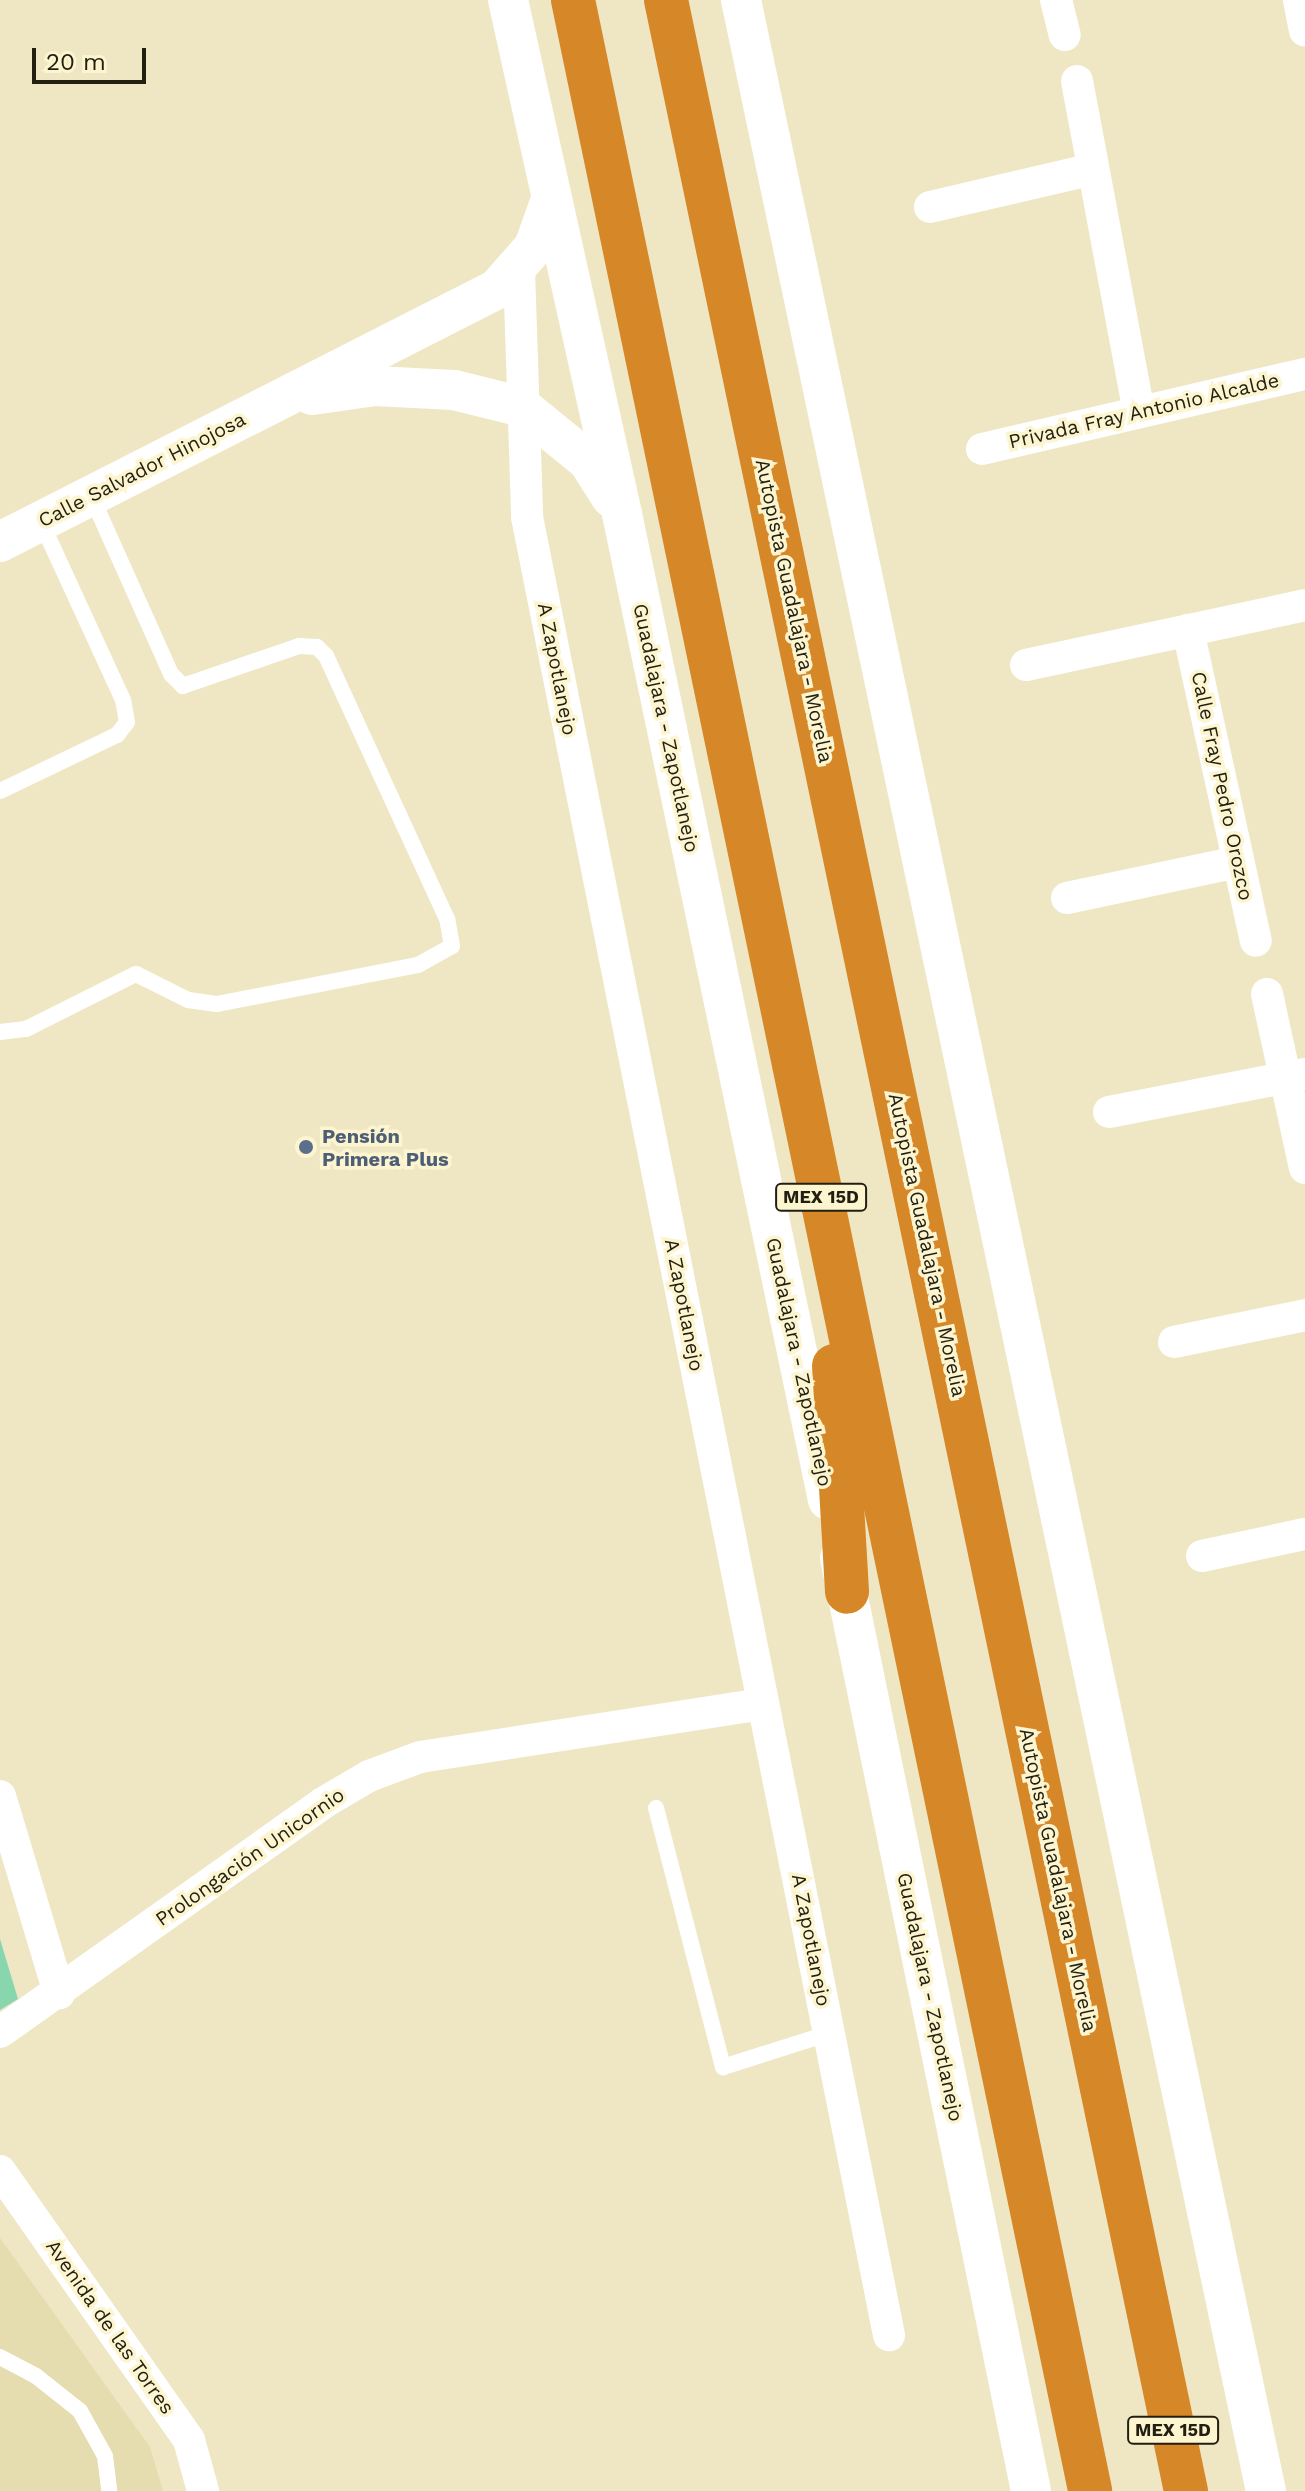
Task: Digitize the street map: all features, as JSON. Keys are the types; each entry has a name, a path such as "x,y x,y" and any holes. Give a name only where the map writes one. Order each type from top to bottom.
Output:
{"highway":[{"name":"MEX 15D","path":"573,0 1090,2491"},
{"name":"Autopista Guadalajara - Morelia","path":"666,0 1186,2491"},
{"path":"825,1216 847,1592"}],"street":[{"name":"Guadalajara - Zapotlanejo","path":"508,0 550,202 622,514 1031,2491"},
{"path":"741,0 1266,2491"},
{"path":"1056,0 1065,35"},
{"path":"1299,0 1305,30"},
{"path":"1077,81 1139,412"},
{"path":"930,207 1093,169"},
{"name":"Calle Salvador Hinojosa","path":"0,542 497,289 519,270 534,247 550,202"},
{"name":"A Zapotlanejo","path":"519,270 527,517 889,2335"},
{"name":"Privada Fray Antonio Alcalde","path":"982,449 1305,374"},
{"name":"Calle Salvador Hinojosa","path":"284,398 375,386 454,390 522,407 588,461 622,514"},
{"path":"1026,665 1305,605"},
{"name":"Calle Fray Pedro Orozco","path":"1188,630 1256,941"},
{"path":"1067,898 1238,862"},
{"path":"1267,994 1295,1076 1305,1168"},
{"path":"1109,1112 1295,1076"},
{"path":"1174,1342 1305,1315"},
{"path":"1202,1556 1304,1537"},
{"name":"Prolongación Unicornio","path":"0,2032 323,1803 369,1776 420,1757 763,1704"},
{"path":"0,1796 59,1993"},
{"name":"Avenida de las Torres","path":"0,2171 189,2440 203,2491"}],"lane":[{"path":"0,1032 26,1029 136,974 188,1000 217,1004 418,965 452,946 447,919 326,656 317,647 299,646 183,686 171,674 91,495"},
{"path":"0,791 117,735 127,722 123,700 41,521"},
{"path":"656,1808 723,2067 830,2033"},
{"path":"0,2357 36,2376 80,2411 105,2456 109,2491"}],"shaded area":[{"path":"0,2238 150,2447 163,2491 0,2491"}],"green space":[{"path":"0,1939 18,1999 0,2010"}],"place":[{"name":"Pensión Primera Plus","path":"306,1147"}]}
